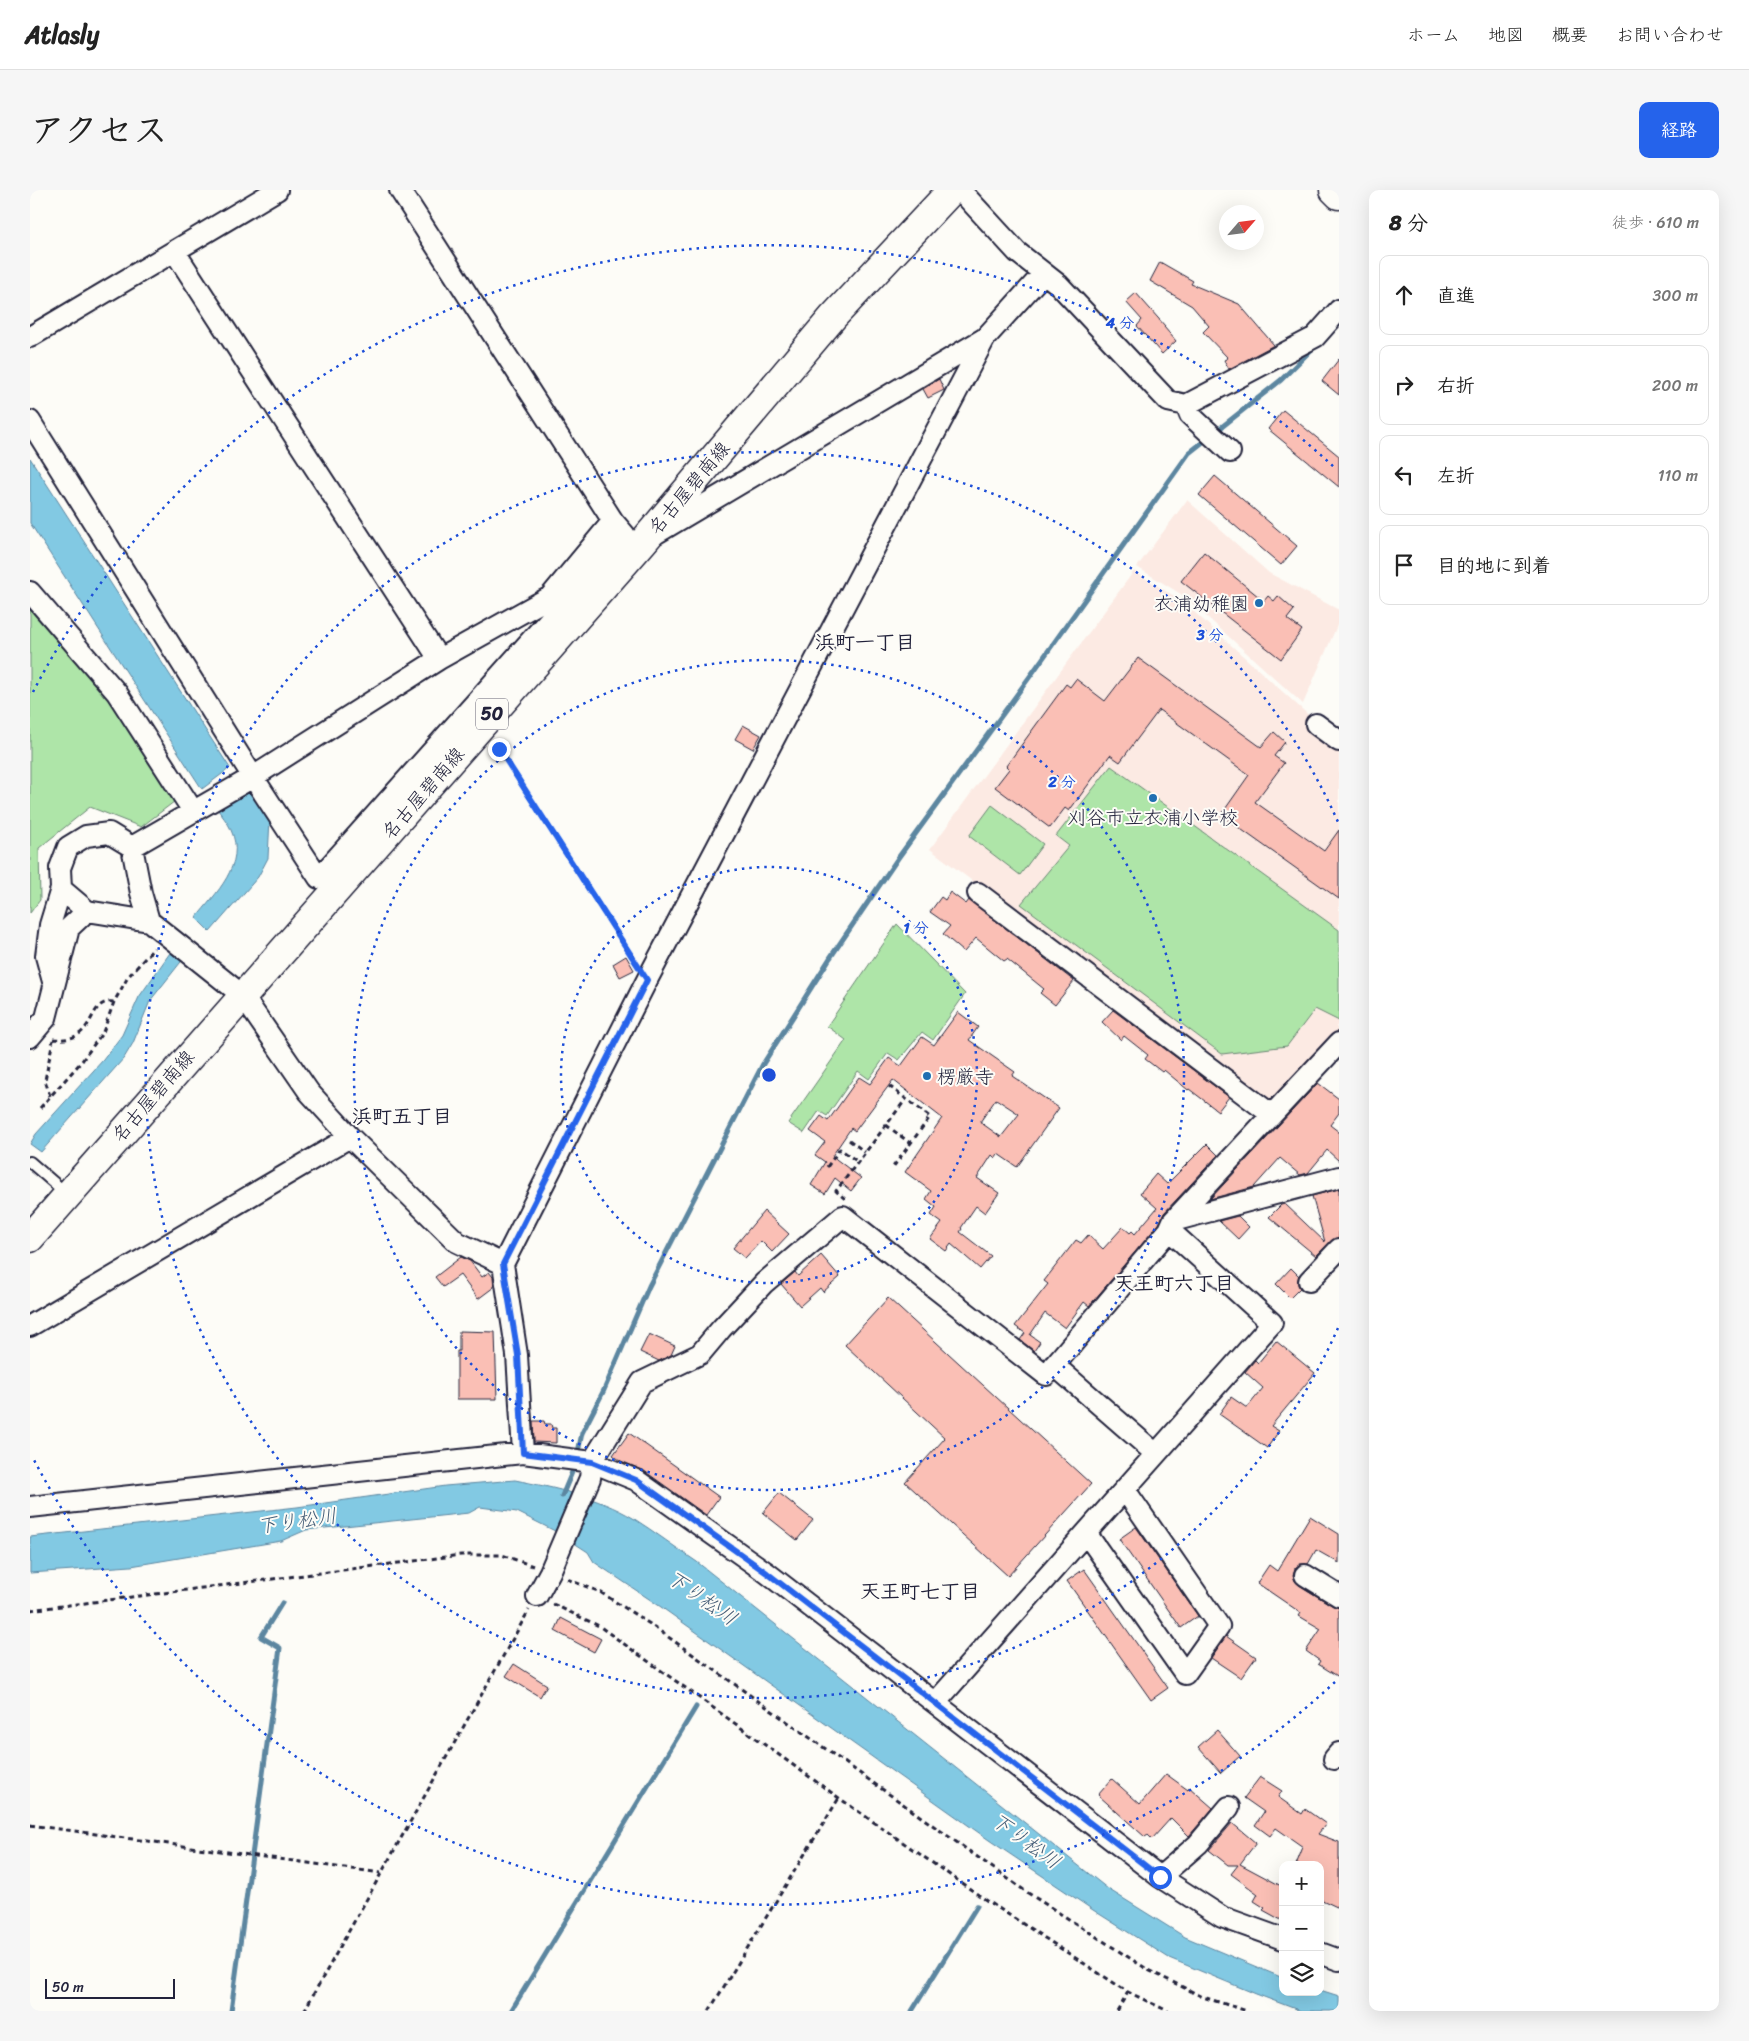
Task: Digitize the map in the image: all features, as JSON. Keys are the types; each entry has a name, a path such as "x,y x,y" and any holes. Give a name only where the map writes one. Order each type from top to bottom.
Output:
{"main road":[{"name":"名古屋碧南線","path":"30,1238 242,995 409,810 643,542 834,317 952,190"},
{"path":"1334,190 1339,195"}],"street":[{"path":"30,337 277,190"},
{"path":"30,421 252,777 319,878 625,535 613,521 400,190"},
{"path":"960,190 1017,252 1059,285 1168,401 1186,405 1315,337 1339,310"},
{"path":"175,252 439,659"},
{"path":"523,1453 518,1355 503,1264 647,980 985,338 1043,274"},
{"path":"643,542 985,338"},
{"path":"1186,405 1190,414 1225,448"},
{"path":"132,847 252,777 439,659 550,597 613,521"},
{"path":"30,591 117,693 194,811"},
{"path":"1316,724 1339,741"},
{"path":"54,987 46,956 50,925 61,889 60,868 68,847 86,836 109,833 132,847 141,893 149,921"},
{"path":"61,889 87,911 149,921 242,995 309,1092 350,1137 457,1242 503,1264"},
{"path":"978,893 1272,1115"},
{"path":"37,1033 46,1018 69,928 87,911"},
{"path":"537,1596 550,1572 590,1467 642,1382 700,1354 764,1283 842,1216 1046,1375 1171,1226 1339,1043"},
{"path":"30,1326 350,1137"},
{"path":"1171,1226 1339,1177"},
{"path":"936,1702 1272,1323 1171,1226"},
{"path":"1309,1281 1339,1249"},
{"path":"1054,1366 1156,1454"},
{"path":"30,1507 523,1453 566,1460 636,1480 767,1573 1160,1877 1222,1916 1279,1937"},
{"path":"1086,1533 1185,1674 1219,1626 1125,1490"},
{"path":"1305,1575 1339,1596"},
{"path":"1160,1877 1198,1844 1228,1807"},
{"path":"1324,1954 1339,1960"}],"lane":[{"path":"30,1162 67,1194"}],"path":[{"path":"499,749 647,980"},
{"path":"40,1108 82,1061 103,1032 114,1002 128,977 166,934"},
{"path":"50,1096 45,1080 37,1033 66,1039 78,1036 87,1026 98,1006 106,1001 114,1002"},
{"path":"889,1086 930,1116 893,1166"},
{"path":"849,1202 836,1191 906,1099"},
{"path":"886,1125 910,1143"},
{"path":"848,1140 865,1152"},
{"path":"827,1167 840,1149 858,1162"},
{"path":"30,1610 461,1555 502,1555 600,1592 650,1624 1028,1893 1150,1971 1203,1997 1247,2011"},
{"path":"304,2011 537,1596 599,1626 839,1798 983,1898 1128,1992 1168,2011"},
{"path":"709,2011 839,1798"},
{"path":"30,1825 381,1873"},
{"path":"1117,2011 1128,1992"}],"shaded area":[{"name":"衣浦幼稚園","path":"1187,500 1269,573 1339,610 1339,621 1303,704 1184,596 1137,567"},
{"name":"刈谷市立衣浦小学校","path":"1134,571 1182,601 1314,720 1339,747 1339,1023 1336,1027 1339,1029 1339,1036 1269,1106 930,849"}],"green space":[{"path":"36,598 183,795 141,827 90,807 39,848 40,900 30,913 30,602"},
{"path":"1111,766 1339,930 1339,1021 1315,1009 1287,1046 1222,1054 1021,904 1069,846 1056,836"},
{"path":"992,805 1043,844 1020,875 969,836"},
{"path":"897,924 965,994 933,1040 922,1032 899,1060 888,1053 869,1079 858,1071 827,1116 819,1111 804,1133 788,1123 846,1040 827,1026"}],"water":[{"path":"30,458 230,768 202,789 30,523"},
{"path":"247,790 270,818 268,858 258,877 210,932 196,918 227,878 235,855 235,843 231,830 216,807"},
{"path":"172,950 184,958 150,1001 133,1043 124,1058 41,1152 30,1144 36,1134 103,1060 122,1035 139,997"},
{"name":"下り松川","path":"515,1480 591,1499 633,1518 697,1562 1108,1889 1185,1937 1279,1976 1279,1996 1324,1996 1324,1991 1339,1996 1339,2011 1301,2011 1169,1958 1093,1910 989,1840 661,1607 594,1562 588,1552 557,1532 517,1512 480,1507 469,1513 306,1530 281,1541 131,1566 30,1573 30,1537 297,1507 445,1486"}],"building":[{"path":"1160,262 1193,281 1191,284 1239,304 1274,345 1229,369 1224,360 1228,358 1203,332 1209,326 1192,306 1150,281"},
{"path":"1136,293 1176,341 1162,354 1137,326 1142,320 1126,302"},
{"path":"1339,359 1339,395 1322,381"},
{"path":"939,379 944,390 928,398 923,389"},
{"path":"1283,410 1339,456 1339,487 1268,429"},
{"path":"1215,476 1297,546 1281,565 1199,495"},
{"path":"1204,552 1264,601 1268,596 1274,601 1278,596 1294,610 1287,619 1302,630 1281,659 1181,581"},
{"path":"1138,658 1261,747 1274,732 1285,742 1274,756 1284,763 1255,802 1324,851 1339,830 1339,899 1221,815 1249,775 1159,710 1120,762 1110,755 1069,811 1065,808 1050,828 995,787 1009,769 1006,766 1066,684 1070,687 1076,679 1105,701"},
{"path":"743,725 761,735 753,749 735,739"},
{"path":"950,892 966,904 969,900 1074,981 1055,1005 1040,993 1044,989 1007,959 1004,961 976,938 964,952 943,934 950,926 930,912 941,897 945,900"},
{"path":"626,956 634,970 620,977 613,964"},
{"path":"1113,1010 1229,1097 1218,1111 1164,1070 1162,1072 1145,1059 1148,1055 1124,1036 1121,1040 1102,1022"},
{"path":"958,1012 978,1027 969,1040 1015,1072 1012,1076 1059,1108 1017,1167 998,1154 995,1158 992,1155 977,1178 999,1193 985,1213 976,1206 960,1232 991,1256 980,1269 951,1244 946,1251 930,1239 942,1223 931,1215 936,1207 926,1199 931,1191 905,1172 942,1118 893,1080 855,1131 851,1128 832,1156 861,1178 851,1191 835,1178 825,1194 811,1185 825,1162 815,1155 825,1142 810,1131 821,1116 828,1121 859,1077 870,1084 889,1058 901,1066 922,1037 934,1045","holes":["996,1099 1019,1114 1001,1137 980,1122"]},
{"path":"1318,1083 1339,1099 1339,1113 1330,1125 1339,1132 1339,1161 1327,1150 1308,1173 1300,1175 1280,1158 1254,1187 1210,1199"},
{"path":"1207,1144 1218,1155 1164,1213 1159,1224 1089,1306 1084,1302 1065,1328 1045,1313 1030,1335 1040,1342 1034,1351 1020,1340 1025,1333 1015,1326 1048,1284 1044,1281 1076,1240 1081,1243 1088,1235 1103,1249 1123,1227 1130,1233 1132,1231 1135,1234 1157,1208 1140,1193 1156,1174 1167,1184"},
{"path":"1339,1189 1339,1237 1331,1241 1316,1256 1269,1217 1281,1205 1285,1204 1325,1242 1312,1196"},
{"path":"764,1211 789,1234 772,1252 761,1241 745,1258 733,1248"},
{"path":"1238,1216 1249,1227 1238,1239 1219,1221"},
{"path":"821,1255 840,1277 823,1292 820,1288 800,1306 781,1284 795,1272 798,1276"},
{"path":"461,1257 470,1261 482,1277 489,1272 493,1277 494,1287 478,1299 460,1275 443,1287 435,1277"},
{"path":"1291,1268 1299,1276 1298,1284 1300,1288 1290,1298 1276,1284"},
{"path":"888,1298 1091,1484 1008,1576 905,1482 945,1438 845,1345"},
{"path":"459,1331 495,1332 497,1399 457,1399"},
{"path":"649,1334 675,1346 671,1355 659,1361 640,1352"},
{"path":"1276,1341 1315,1373 1271,1426 1279,1431 1267,1448 1219,1414 1231,1397 1247,1408 1263,1388 1245,1372 1255,1360 1258,1363"},
{"path":"533,1421 544,1421 545,1424 551,1424 552,1428 556,1428 556,1443 534,1442"},
{"path":"629,1433 719,1497 706,1515 643,1470 621,1461 613,1455"},
{"path":"779,1493 813,1520 797,1540 763,1513"},
{"path":"1310,1516 1339,1534 1339,1563 1316,1550 1308,1564 1300,1564 1295,1568 1293,1575 1299,1585 1339,1608 1339,1677 1318,1664 1320,1661 1306,1651 1321,1629 1299,1616 1301,1613 1257,1583 1269,1565 1277,1571"},
{"path":"1136,1527 1198,1616 1181,1628 1119,1539"},
{"path":"1084,1569 1168,1688 1151,1700 1067,1581"},
{"path":"561,1618 601,1639 594,1652 555,1631"},
{"path":"1226,1636 1256,1657 1241,1678 1211,1658"},
{"path":"514,1664 547,1685 540,1697 506,1676"},
{"path":"1217,1730 1240,1756 1221,1773 1198,1747"},
{"path":"1166,1774 1188,1790 1189,1787 1213,1808 1189,1836 1171,1818 1152,1839 1148,1835 1145,1837 1098,1795 1112,1779 1140,1804"},
{"path":"1260,1777 1282,1791 1278,1797 1302,1814 1305,1809 1326,1824 1318,1834 1339,1842 1339,1908 1324,1901 1324,1861 1298,1861 1303,1847 1276,1828 1270,1836 1255,1825 1264,1812 1244,1798"},
{"path":"1232,1823 1256,1843 1240,1864 1279,1885 1279,1919 1263,1910 1265,1908 1254,1901 1258,1894 1231,1874 1238,1865 1228,1865 1209,1850"}],"waterway":[{"path":"1214,433 1281,380 1314,347"},
{"path":"577,1457 582,1433 604,1390 649,1286 763,1064 830,958 898,858 1189,453 1208,438"},
{"path":"562,1496 575,1465"},
{"path":"231,2011 280,1648 261,1637 282,1603"},
{"path":"511,2011 696,1707"},
{"path":"912,2011 977,1906"}],"place":[{"name":"衣浦幼稚園","path":"1259,603"},
{"name":"刈谷市立衣浦小学校","path":"1153,798"},
{"name":"楞厳寺","path":"927,1076"}],"district":[{"name":"浜町一丁目","path":"865,642"},
{"name":"浜町五丁目","path":"402,1116"},
{"name":"天王町六丁目","path":"1174,1283"},
{"name":"天王町七丁目","path":"920,1591"}],"route":[{"path":"499,749 647,980 503,1264 518,1355 523,1453 592,1462 636,1480 767,1573 1160,1877"}]}
